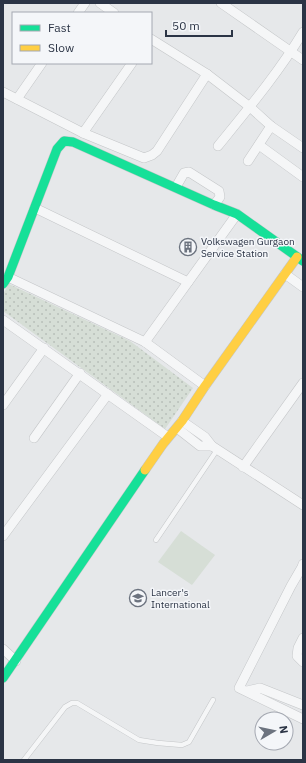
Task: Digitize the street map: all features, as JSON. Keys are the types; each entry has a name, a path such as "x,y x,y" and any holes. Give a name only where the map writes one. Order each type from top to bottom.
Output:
{"street":[{"path":"79,12 85,3"},
{"path":"100,3 113,12"},
{"path":"221,3 233,6 303,60"},
{"path":"218,146 250,108 303,32"},
{"path":"152,41 206,74 271,126 303,148"},
{"path":"17,99 41,64"},
{"path":"83,133 131,64"},
{"path":"3,92 83,133 144,158 157,151 206,74"},
{"path":"248,161 271,126"},
{"path":"3,678 168,437 179,425 285,274 300,259 237,214 73,142 64,141 56,149 35,208 5,280 145,342 205,386"},
{"path":"259,146 303,177"},
{"path":"176,187 184,173 189,172 219,191 220,197 214,205"},
{"path":"35,208 188,282"},
{"path":"145,342 237,214"},
{"path":"285,274 303,287"},
{"path":"3,320 80,373 168,437"},
{"path":"3,405 44,348"},
{"path":"34,438 80,373"},
{"path":"243,467 303,384"},
{"path":"3,536 108,394"},
{"path":"179,425 205,437 215,448 303,505"},
{"path":"302,570 239,688 303,719"},
{"path":"303,638 296,656 303,662"},
{"path":"3,649 16,660"},
{"path":"247,691 260,688 303,705"}],"lane":[{"path":"156,540 215,448"},
{"path":"24,760 65,707 72,703 77,703 139,740 182,745 189,742 213,700"}],"shaded area":[{"path":"9,284 130,341 193,388 165,429 3,311 3,294"},
{"path":"181,531 215,555 192,585 158,562"}],"traffic: fast":[{"path":"3,284 8,277 57,149 64,141 73,142 237,214 303,261"},
{"path":"3,678 145,470"}],"traffic: slow":[{"path":"145,470 163,444 182,421 205,386 297,257"}],"place":[{"name":"Volkswagen Gurgaon Service Station","path":"188,247"},
{"name":"Lancer's International","path":"138,598"}]}
